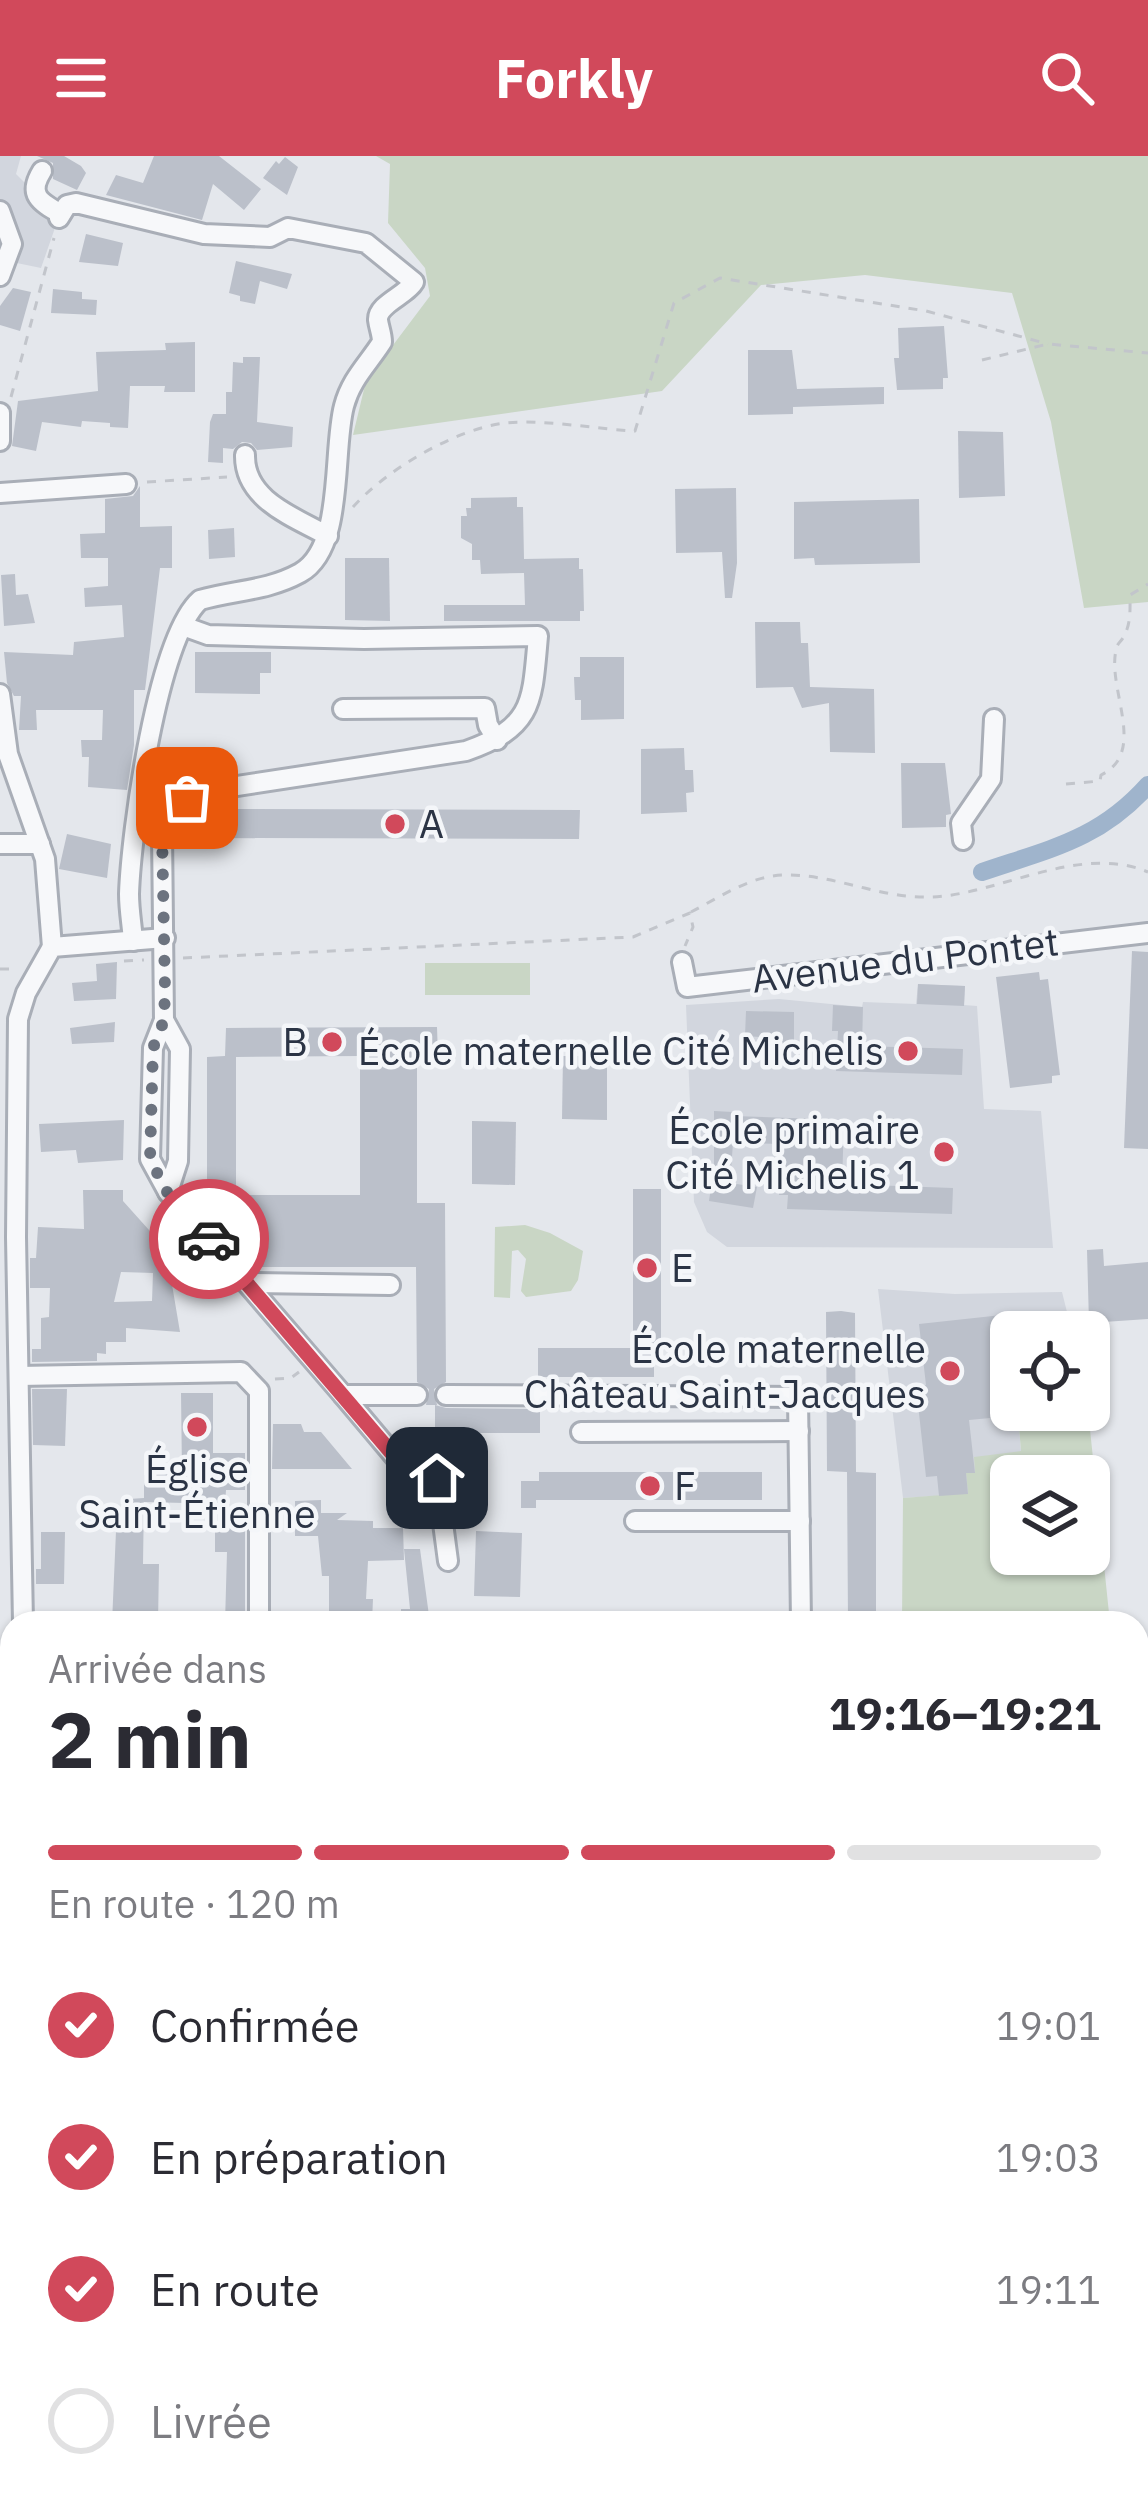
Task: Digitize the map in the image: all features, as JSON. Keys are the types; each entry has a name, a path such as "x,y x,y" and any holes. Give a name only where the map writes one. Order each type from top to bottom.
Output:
{"street":[{"path":"42,171 34,195 60,216 67,205 76,203 204,234 270,237 288,229 367,243 414,282 406,294 380,310 382,342 356,374 344,403 328,536 317,558 303,572 254,592 200,599 183,626 157,694 143,778 128,949"},
{"path":"0,211 12,244 0,276"},
{"path":"0,413 0,441"},
{"path":"246,465 265,500 328,536"},
{"path":"0,493 126,484"},
{"path":"183,626 208,635 538,636 531,696 520,720 497,740 466,751 211,790 187,798 167,815 162,831 164,1020 153,1048 150,1159 167,1192 401,1464 437,1478 448,1561"},
{"path":"0,694 8,754 45,860 52,947 18,1018 8,1235 19,1376 10,1424 22,1611"},
{"path":"343,709 484,708 497,740"},
{"path":"963,840 962,823 991,779 994,719"},
{"path":"0,844 40,844"},
{"name":"Avenue du Pontet","path":"682,962 687,987 1148,933"},
{"path":"52,947 128,949 165,938"},
{"path":"164,1020 180,1049 178,1161 167,1192"},
{"path":"247,1282 390,1285"},
{"path":"19,1376 241,1372 261,1379 259,1611"},
{"path":"343,1395 417,1395"},
{"path":"446,1395 798,1397 800,1611"},
{"path":"581,1432 799,1431"},
{"path":"634,1521 800,1521"}],"path":[{"path":"0,413 9,402 60,216"},
{"path":"328,536 369,489 435,446 504,423 635,431 674,303 720,278 926,310 1048,344 1148,353"},
{"path":"982,360 1048,344"},
{"path":"126,484 246,465"},
{"path":"1066,784 1100,781 1123,755 1128,725 1116,647 1126,632 1130,595 1148,584"},
{"path":"128,949 124,961 633,937 739,886 782,874 907,897 936,897 1057,869 1130,865 1148,872"},
{"path":"682,962 693,926 691,913"},
{"path":"0,960 9,969"},
{"path":"0,969 40,968"},
{"path":"261,1379 291,1378"}],"shaded area":[{"path":"0,156 21,156 16,174 56,214 56,225 41,268 12,262 0,283"},
{"path":"918,984 965,986 964,1005 977,1006 984,1109 1041,1111 1053,1248 727,1247 707,1232 694,1202 686,1005 779,999 862,1007 863,1002 916,1004"},
{"name":"École maternelle Château Saint-Jacques","path":"878,1289 955,1294 1062,1292 1067,1311 990,1311 990,1431 1019,1431 1021,1452 990,1455 990,1466 975,1473 968,1494 903,1498"}],"green space":[{"path":"376,156 1148,156 1148,602 1084,608 1051,422 1012,293 865,275 761,285 662,391 353,435 366,381 430,296 425,268 388,223 390,164"},
{"path":"425,963 530,963 530,995 425,995"},
{"path":"525,1225 583,1251 571,1291 526,1297 521,1291 526,1259 518,1250 512,1251 510,1298 494,1297 495,1227"},
{"path":"1019,1431 1090,1431 1093,1455 990,1455 990,1575 1105,1575 1109,1611 902,1611 903,1498 968,1493 966,1473 975,1472 974,1457 1021,1451"}],"building":[{"path":"37,156 64,156 81,166 86,173 77,190 53,179 53,163"},
{"path":"154,156 219,156 261,189 244,210 213,184 202,220 106,195 116,175 143,183"},
{"path":"285,157 298,167 287,195 263,178"},
{"path":"86,234 123,243 118,266 79,262"},
{"path":"236,261 292,274 287,289 260,281 255,304 240,301 240,296 229,293"},
{"path":"13,288 31,292 20,331 0,325 0,306"},
{"path":"53,289 82,292 82,299 97,300 96,315 51,313"},
{"path":"944,326 948,378 943,378 943,389 897,390 898,328"},
{"path":"195,342 195,392 130,386 128,428 82,421 81,427 42,422 36,451 12,446 18,401 98,391 96,352 166,350 165,343"},
{"path":"748,350 792,350 797,389 884,387 884,404 793,407 793,414 748,415"},
{"path":"243,357 260,357 257,422 293,427 292,447 257,450 242,442 233,449 223,448 223,463 208,462 210,422 213,414 226,414 233,362 243,363"},
{"path":"958,431 1003,432 1005,496 959,498"},
{"path":"140,486 140,527 172,526 172,568 160,568 145,690 134,690 134,745 127,790 88,787 89,757 82,757 81,740 102,740 103,710 36,710 37,730 19,730 21,696 14,696 7,683 4,652 73,655 74,642 124,637 122,605 85,607 84,588 108,586 108,558 81,558 80,534 105,533 105,499 133,496"},
{"path":"736,488 737,563 732,598 725,598 722,552 676,553 675,489"},
{"path":"517,497 517,507 523,507 524,559 579,558 584,611 580,611 580,621 444,621 444,605 525,605 524,573 481,574 480,560 472,560 472,544 461,538 461,516 467,516 471,498"},
{"path":"919,499 920,563 815,565 814,558 794,559 794,502"},
{"path":"234,528 235,557 209,559 208,530"},
{"path":"345,558 389,558 390,621 345,620"},
{"path":"15,574 16,595 28,594 35,623 4,626 1,575"},
{"path":"755,622 800,622 801,643 808,643 810,687 874,689 875,753 830,752 829,703 802,708 793,687 756,688"},
{"path":"195,652 271,652 271,673 260,673 260,694 195,693"},
{"path":"580,657 624,657 624,719 581,720 574,677 580,677"},
{"path":"684,748 685,770 693,770 694,792 686,793 687,812 641,814 641,749"},
{"path":"901,763 945,763 951,814 946,815 946,827 902,828"},
{"name":"A","path":"210,809 580,810 579,839 209,838"},
{"path":"67,834 111,844 107,878 59,869"},
{"path":"1132,951 1148,952 1148,1149 1124,1148"},
{"path":"117,962 116,999 74,1001 72,983 97,981 96,964"},
{"path":"1039,972 1040,980 1048,979 1060,1075 1052,1076 1052,1083 1010,1088 996,977"},
{"path":"918,984 965,986 964,1006 917,1004"},
{"path":"833,1005 863,1007 862,1046 963,1049 962,1075 836,1071 838,1031 832,1031"},
{"path":"746,1011 794,1012 794,1046 776,1046 777,1038 745,1036"},
{"path":"115,1022 114,1042 72,1044 70,1028"},
{"path":"437,1027 438,1056 417,1056 417,1203 445,1203 446,1382 434,1389 437,1405 426,1405 429,1389 417,1382 416,1267 252,1267 251,1223 226,1223 226,1195 232,1195 207,1194 207,1057 225,1056 226,1028","holes":["360,1056 360,1195 236,1195 236,1057"]},
{"path":"563,1056 607,1056 607,1120 562,1119"},
{"path":"714,1111 733,1112 733,1116 844,1120 842,1184 953,1188 952,1214 787,1209 788,1195 779,1195 781,1144 733,1143 730,1183 757,1187 753,1208 709,1201"},
{"path":"124,1120 123,1160 78,1163 76,1150 41,1152 39,1124"},
{"path":"472,1121 516,1122 515,1185 472,1184"},
{"path":"633,1189 661,1189 661,1348 654,1348 654,1377 538,1377 538,1348 633,1348"},
{"path":"83,1190 123,1190 123,1201 166,1249 180,1332 126,1328 126,1342 106,1342 106,1354 97,1353 97,1361 32,1362 32,1349 41,1349 41,1318 49,1317 50,1288 30,1288 30,1258 36,1258 38,1227 84,1229","holes":["121,1272 153,1273 152,1301 114,1302"]},
{"path":"1103,1249 1104,1266 1148,1262 1148,1319 1110,1322 1110,1311 1089,1311 1087,1250"},
{"path":"826,1312 855,1313 856,1472 876,1473 876,1611 848,1611 847,1472 827,1471"},
{"path":"990,1316 990,1418 969,1420 975,1473 966,1473 968,1494 939,1496 937,1476 926,1477 916,1386 926,1385 919,1324"},
{"path":"32,1389 67,1389 65,1446 33,1445"},
{"path":"181,1393 213,1393 213,1453 245,1453 245,1490 226,1490 225,1504 144,1502 144,1475 182,1474"},
{"path":"435,1405 540,1409 540,1433 435,1433"},
{"path":"273,1424 301,1424 304,1432 321,1432 352,1469 272,1469"},
{"name":"F","path":"539,1472 762,1472 762,1500 536,1500 536,1508 521,1508 521,1481 539,1481"},
{"path":"144,1498 143,1564 159,1564 158,1611 113,1611 116,1531 129,1531 129,1499"},
{"path":"321,1500 321,1513 347,1513 337,1520 373,1521 373,1528 403,1528 404,1560 368,1561 366,1599 373,1599 372,1611 329,1611 329,1576 322,1576 318,1536 295,1536 295,1501"},
{"path":"215,1526 245,1526 245,1611 225,1611 227,1552 215,1552"},
{"path":"476,1531 522,1533 520,1597 474,1596"},
{"path":"41,1532 65,1532 64,1584 36,1584"},
{"path":"404,1549 420,1549 428,1611 401,1611 410,1609"}],"waterway":[{"path":"982,872 1092,831 1148,785"}],"way so far":[{"path":"187,798 167,815 162,831 164,1020 153,1048 150,1159 167,1192 209,1239"}],"place":[{"name":"A","path":"395,824"},
{"name":"B","path":"332,1042"},
{"name":"École maternelle Cité Michelis","path":"908,1051"},
{"name":"École primaire Cité Michelis 1","path":"944,1152"},
{"name":"E","path":"647,1268"},
{"name":"École maternelle Château Saint-Jacques","path":"950,1371"},
{"name":"Église Saint-Étienne","path":"197,1427"},
{"name":"F","path":"650,1486"}],"route":[{"path":"209,1239 401,1464 437,1478"}]}
